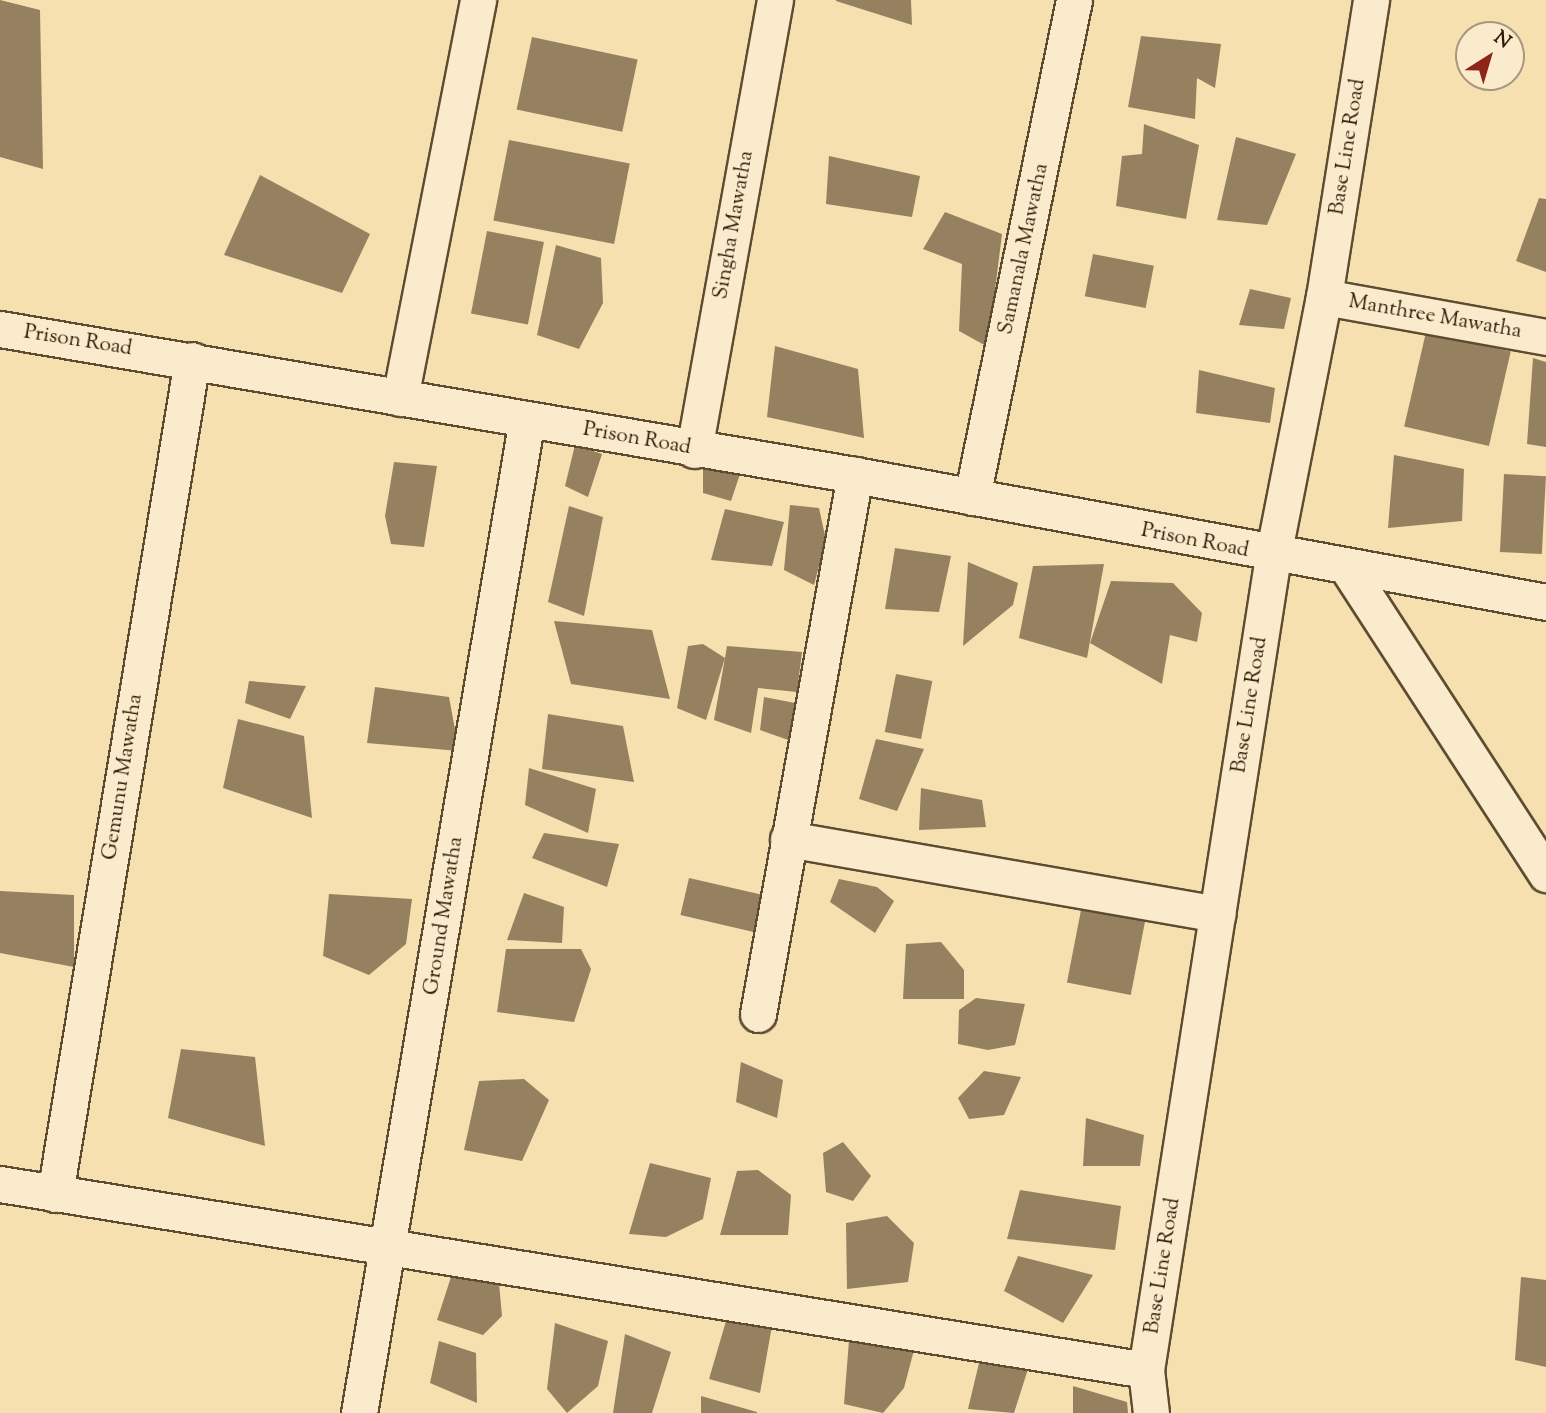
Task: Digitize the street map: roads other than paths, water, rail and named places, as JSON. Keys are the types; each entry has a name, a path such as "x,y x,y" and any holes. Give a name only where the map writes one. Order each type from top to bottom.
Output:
{"street":[{"path":"400,398 478,0"},
{"name":"Singha Mawatha","path":"694,450 775,0"},
{"name":"Samanala Mawatha","path":"972,497 1074,0"},
{"name":"Base Line Road","path":"1151,1413 1146,1370 1273,556 1324,297 1371,0"},
{"name":"Manthree Mawatha","path":"1324,297 1546,337"},
{"name":"Prison Road","path":"0,329 192,360 694,450 855,475 1273,556 1546,603"},
{"name":"Gemunu Mawatha","path":"54,1194 192,360"},
{"name":"Ground Mawatha","path":"359,1413 390,1244 527,419"},
{"path":"758,1014 855,475"},
{"path":"1348,569 1546,874"},
{"path":"788,839 1217,914"},
{"path":"0,1184 390,1244 1146,1370"}]}
